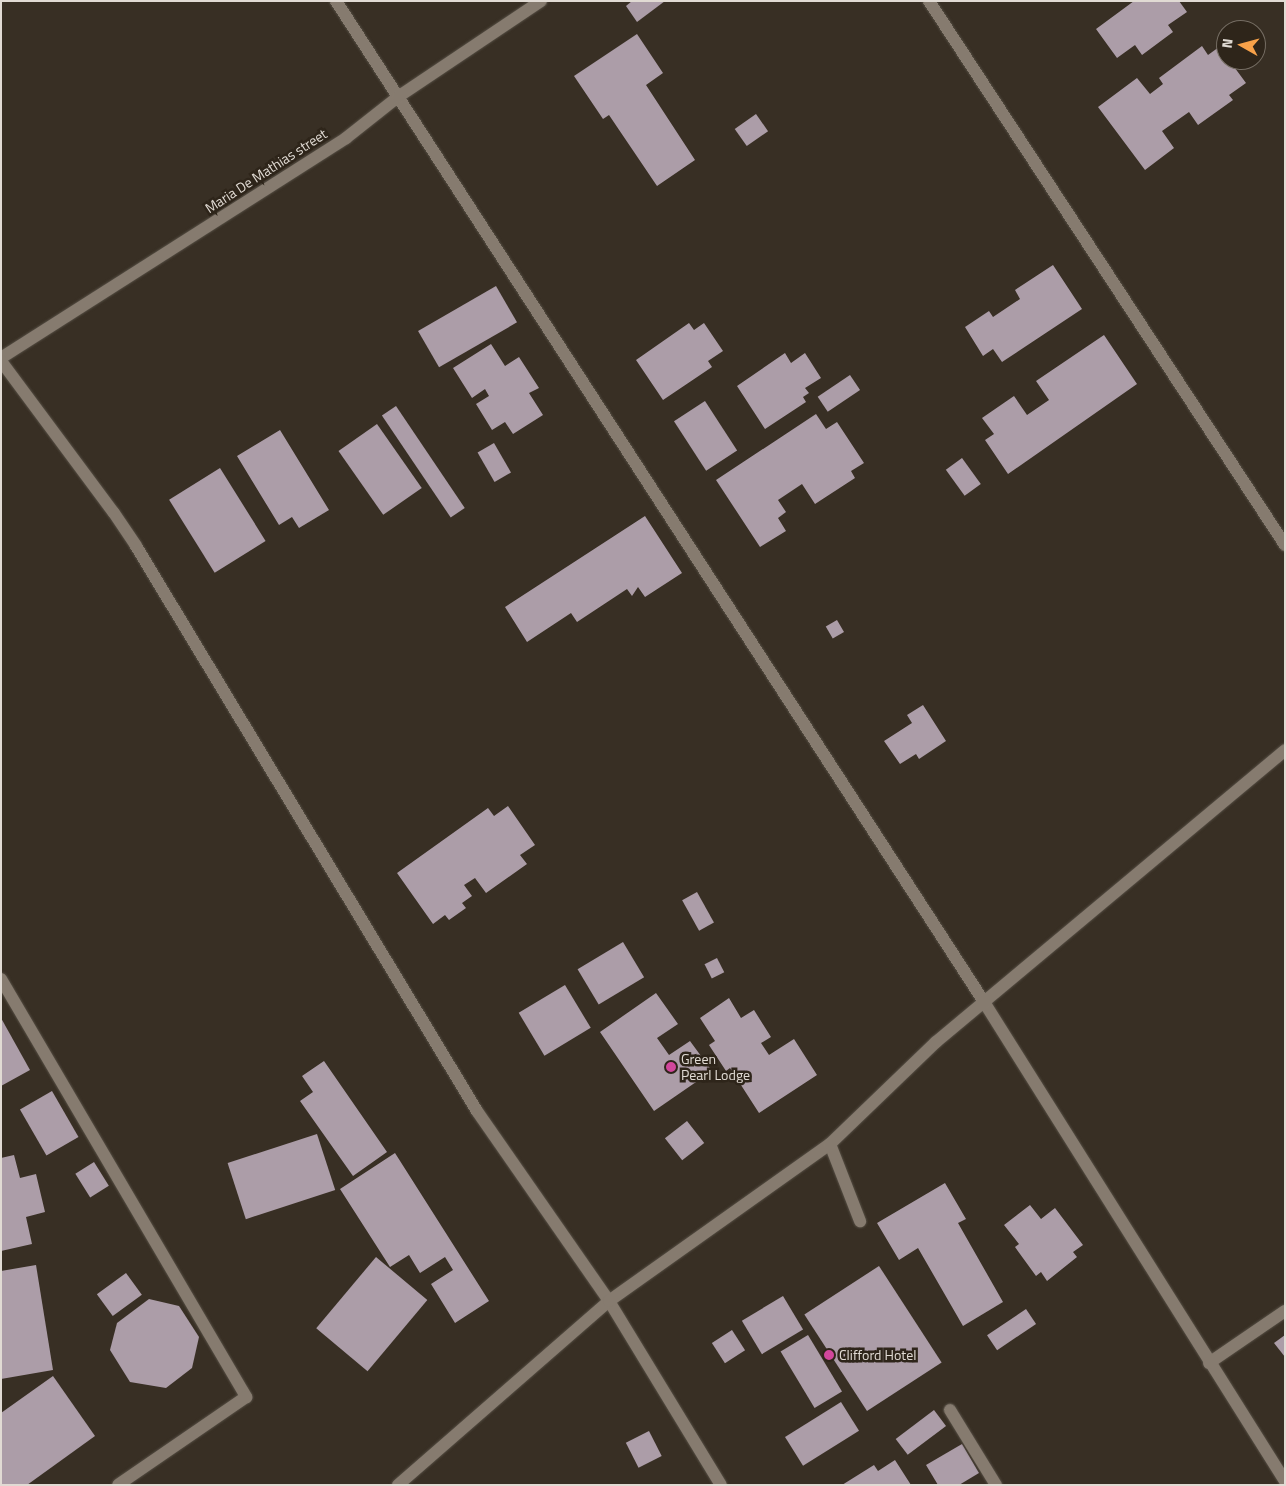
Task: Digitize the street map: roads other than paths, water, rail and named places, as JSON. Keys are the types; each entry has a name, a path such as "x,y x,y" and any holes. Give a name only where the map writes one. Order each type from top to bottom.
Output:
{"street":[{"path":"336,1 984,1002 1209,1363 1285,1480"},
{"name":"Maria De Mathias street","path":"1,360 346,138 398,97 541,1"},
{"path":"929,1 1285,545"},
{"path":"1,360 114,513 136,546 477,1111 609,1301 721,1485"},
{"path":"398,1485 609,1301 830,1144 936,1042 1285,750"},
{"path":"3,988 246,1397 118,1485"},
{"path":"830,1144 860,1221"},
{"path":"1209,1363 1285,1312"},
{"path":"950,1410 996,1485"}],"place":[{"name":"Green Pearl Lodge","path":"671,1067"},
{"name":"Clifford Hotel","path":"829,1355"}]}
